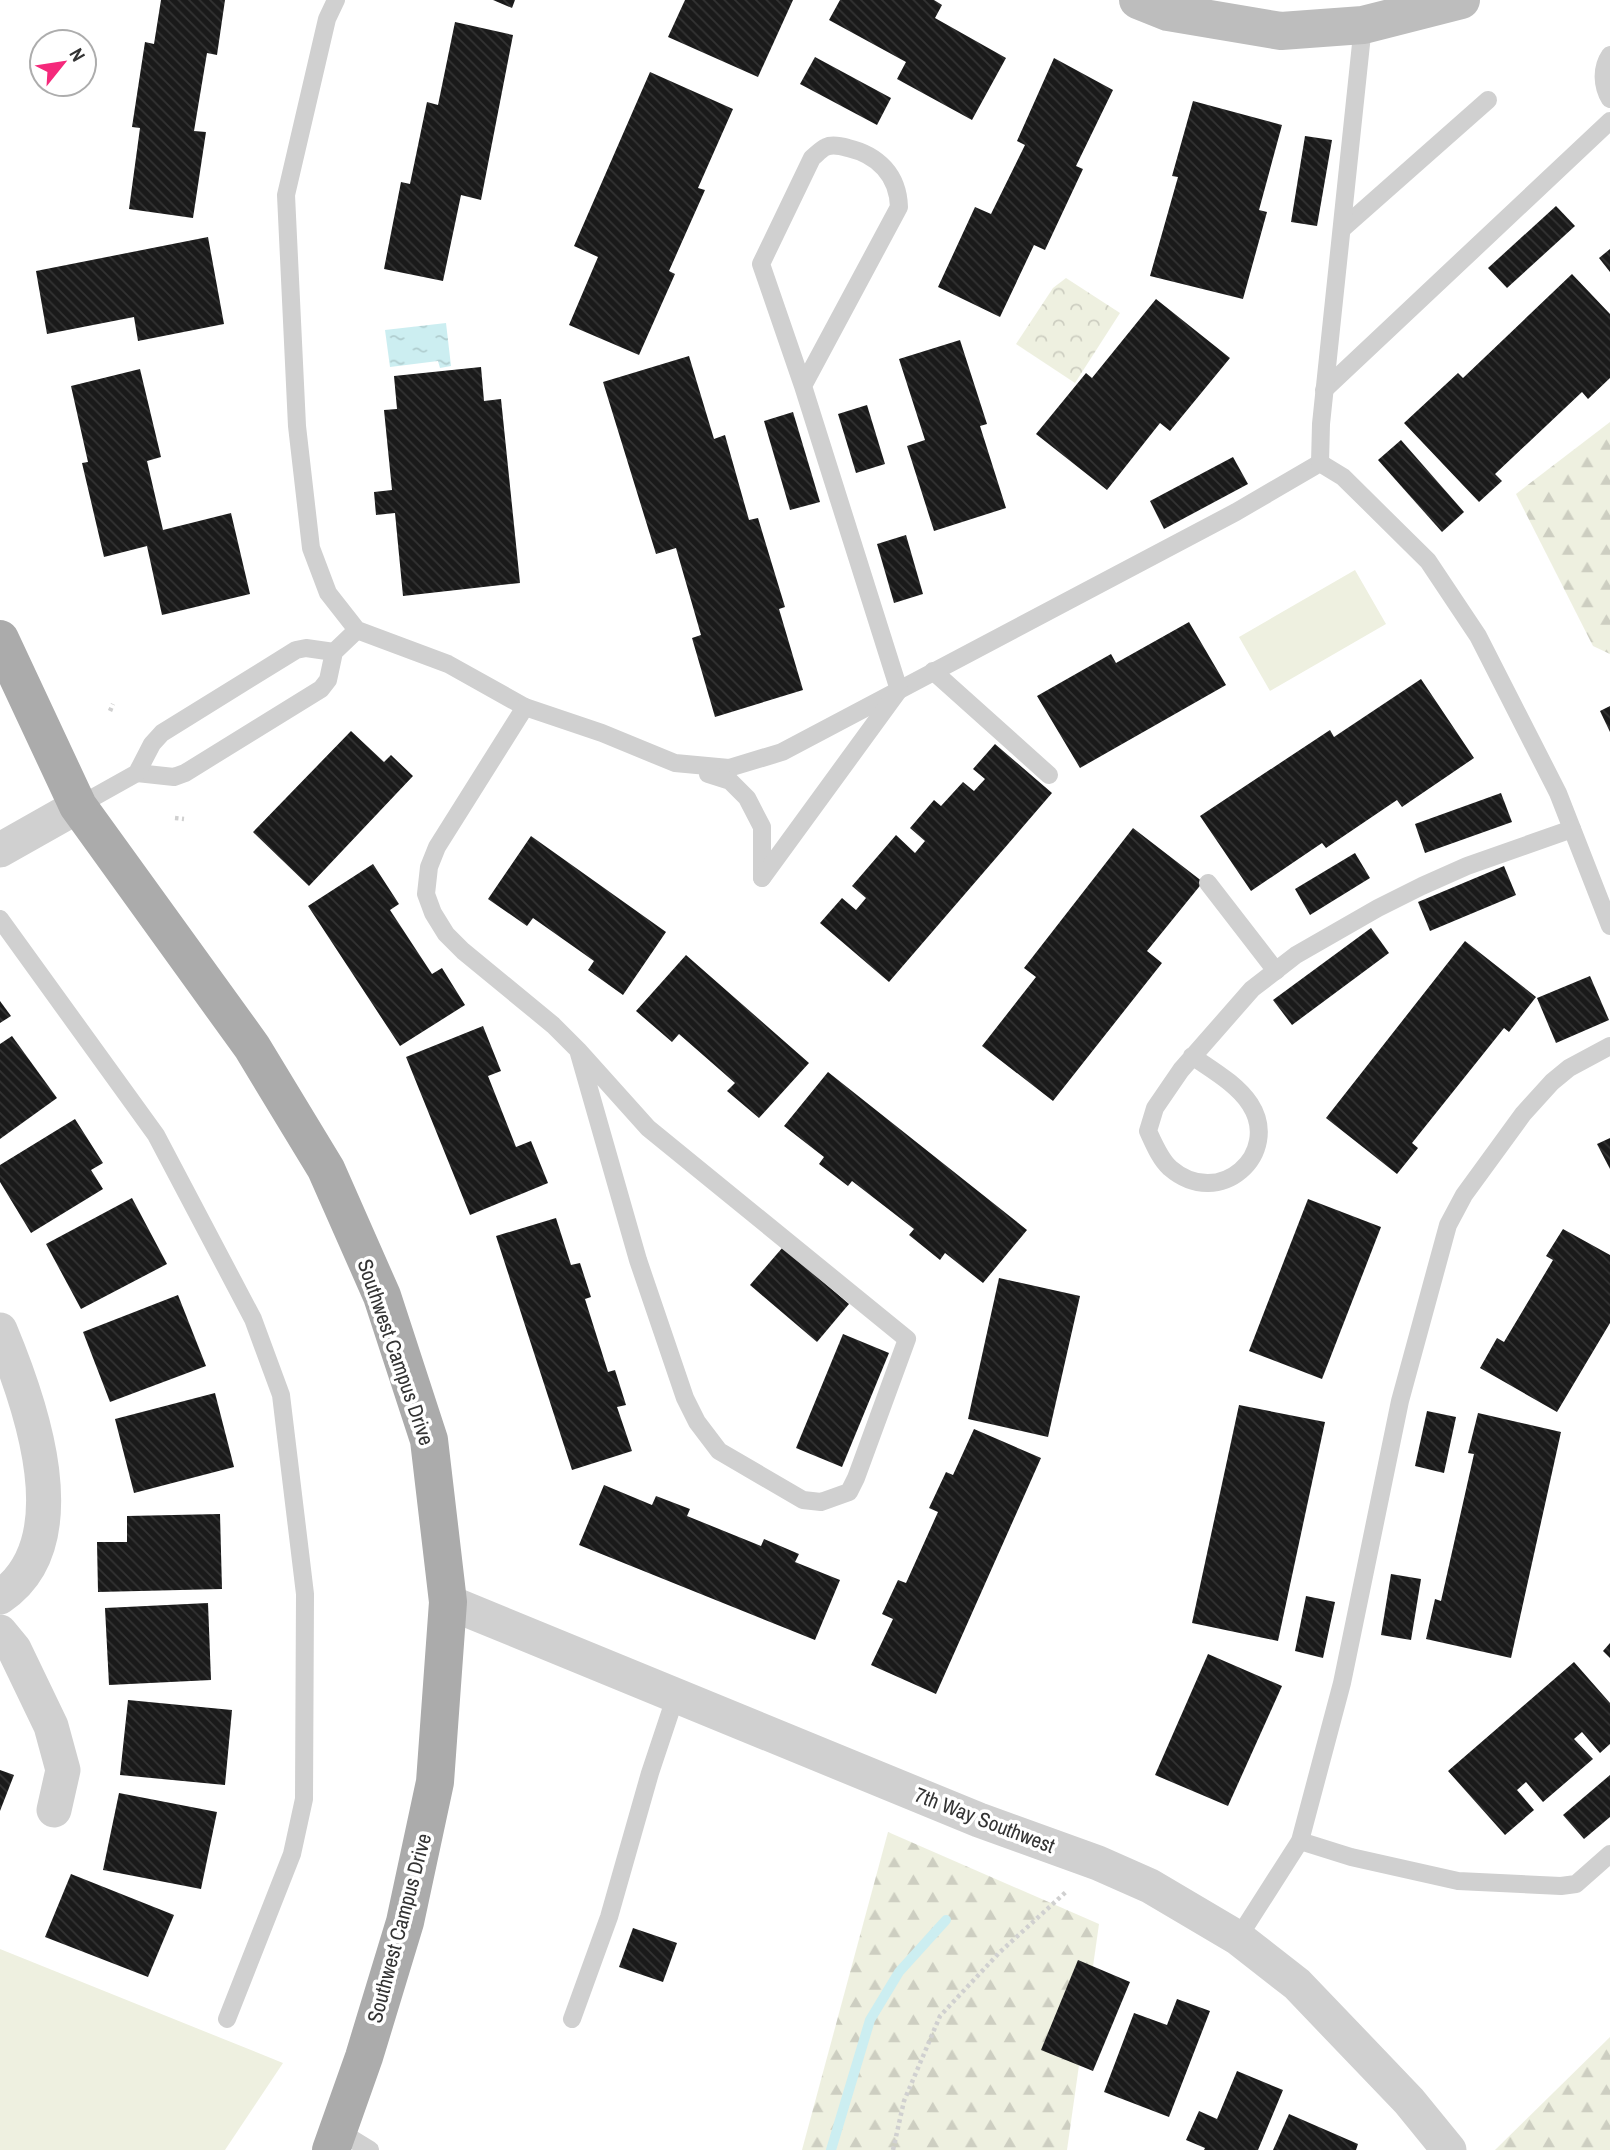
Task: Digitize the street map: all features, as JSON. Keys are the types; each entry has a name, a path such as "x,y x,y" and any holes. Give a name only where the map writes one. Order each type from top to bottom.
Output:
{"main road":[{"name":"Southwest Campus Drive","path":"0,639 78,806 252,1047 326,1168 382,1296 429,1440 448,1602 435,1782 405,1922 364,2057 346,2144"}],"street":[{"path":"1138,0 1168,12 1281,31 1363,26 1461,0"},
{"path":"0,850 78,806"},
{"path":"0,1330 20,1378 40,1452 44,1506 36,1553 14,1587 0,1597"},
{"name":"7th Way Southwest","path":"448,1602 979,1820 1097,1863 1150,1886 1238,1938 1297,1984 1409,2101 1450,2150"},
{"path":"0,1632 14,1649 51,1726 63,1770 54,1810"}],"lane":[{"path":"336,0 327,19 286,195 297,426 312,548 328,593 357,630 448,664 525,706 602,733 674,763 730,781 747,798 762,827 762,878 899,690"},
{"path":"1320,463 1324,390 1363,26"},
{"path":"1610,55 1603,74 1603,82 1610,99"},
{"path":"1342,229 1488,100"},
{"path":"1324,390 1610,121"},
{"path":"803,386 899,207 899,192 892,177 880,164 861,151 839,146 827,146 812,158 761,264 803,386 899,690"},
{"path":"674,763 729,768 782,752 1236,512 1320,463"},
{"path":"1320,463 1343,477 1428,561 1478,636 1558,793 1607,906 1610,926"},
{"path":"137,773 174,777 185,773 321,689 328,680 334,652 357,630"},
{"path":"78,806 137,773 152,744 162,733 284,657 306,648 334,652"},
{"path":"933,670 1049,775"},
{"path":"525,706 436,847 429,867 426,894 432,913 446,934 463,951 578,1050 648,1128 906,1339 849,1492 821,1502 803,1500 719,1451 697,1422 685,1398 638,1259 578,1050"},
{"path":"1192,1056 1239,1090 1252,1106 1258,1126 1255,1149 1245,1168 1226,1181 1208,1184 1189,1181 1169,1167 1148,1131 1155,1108 1181,1070 1192,1056 1252,989 1296,955 1422,886 1467,866 1572,829"},
{"path":"1208,883 1276,971"},
{"path":"0,919 156,1135 253,1320 281,1395 305,1594 304,1800 292,1854 227,2020"},
{"path":"1238,1938 1300,1842 1342,1683 1400,1401 1448,1226 1464,1195 1523,1114 1552,1082 1569,1068 1610,1046"},
{"path":"572,2019 609,1917 650,1773 677,1695"},
{"path":"1300,1842 1352,1857 1458,1881 1561,1886 1576,1884 1610,1854"}],"path":[{"path":"110,711 113,704"},
{"path":"175,818 184,820"},
{"path":"893,2150 904,2101 940,2016 1000,1952 1097,1863"}],"green space":[{"path":"1066,278 1120,313 1075,383 1016,344 1053,288"},
{"path":"1610,422 1610,654 1593,646 1516,494"},
{"path":"1355,570 1386,624 1270,691 1239,637"},
{"path":"888,1832 1099,1924 1067,2150 802,2150"},
{"path":"0,1949 283,2063 225,2150 0,2150"},
{"path":"1610,2037 1610,2150 1495,2150"}],"water":[{"path":"446,323 451,366 440,368 438,361 390,367 385,330"}],"building":[{"path":"161,0 225,0 217,55 207,53 194,131 206,132 193,218 129,209 140,128 132,127 145,42 154,44"},
{"path":"493,0 515,0 512,8"},
{"path":"685,0 793,0 758,77 668,37"},
{"path":"840,0 934,0 942,5 935,18 1006,58 972,120 897,79 906,62 829,20"},
{"path":"455,22 513,35 481,200 461,195 443,281 384,269 401,182 410,184 427,102 438,105"},
{"path":"815,57 891,98 877,125 800,84"},
{"path":"1054,58 1113,90 1076,166 1083,169 1045,250 1034,245 1000,317 938,287 975,207 991,214 1025,145 1017,141"},
{"path":"650,72 733,109 698,188 705,190 669,271 675,274 639,355 569,325 598,257 574,246"},
{"path":"1193,101 1282,125 1259,210 1267,212 1243,299 1150,276 1178,177 1172,176"},
{"path":"1305,136 1332,140 1317,226 1291,222"},
{"path":"1556,206 1575,226 1507,288 1488,268"},
{"path":"208,237 224,324 138,341 134,317 47,334 36,271"},
{"path":"1610,249 1610,272 1599,258"},
{"path":"1572,274 1610,314 1610,378 1588,399 1582,392 1495,474 1502,481 1479,502 1404,423 1458,373 1463,378"},
{"path":"1156,299 1230,358 1170,431 1160,423 1107,490 1036,434 1086,373 1092,378"},
{"path":"960,340 987,424 980,426 1006,508 934,531 907,446 925,440 899,359"},
{"path":"689,356 714,439 725,435 749,520 758,518 785,607 779,609 803,690 715,717 692,638 701,635 676,548 656,554 603,382"},
{"path":"481,367 484,401 501,399 520,583 403,596 395,513 376,515 374,492 392,490 384,410 397,409 394,376"},
{"path":"140,369 161,457 147,461 163,530 231,513 250,594 162,615 147,546 104,557 82,463 88,462 71,386"},
{"path":"867,405 885,464 856,473 838,414"},
{"path":"793,412 820,502 790,510 764,421"},
{"path":"1401,440 1464,512 1442,532 1378,460"},
{"path":"1233,457 1248,484 1164,529 1150,501"},
{"path":"906,535 923,594 894,603 877,544"},
{"path":"1189,622 1226,685 1080,768 1037,696 1111,654 1116,663"},
{"path":"1421,679 1474,758 1402,807 1397,800 1326,848 1322,843 1251,891 1200,816 1330,730 1334,737"},
{"path":"1610,706 1610,732 1600,711"},
{"path":"351,731 384,762 391,755 413,776 309,886 253,832"},
{"path":"995,744 1052,793 889,982 820,923 842,898 856,910 866,898 852,886 896,835 915,853 925,841 910,828 934,800 941,806 963,782 974,791 985,779 973,769"},
{"path":"1501,793 1512,822 1425,853 1415,824"},
{"path":"1133,828 1203,882 1147,951 1162,963 1053,1101 982,1046 1036,977 1024,968"},
{"path":"531,836 666,932 623,995 588,970 594,961 533,918 527,926 488,899"},
{"path":"1355,853 1370,878 1310,915 1295,889"},
{"path":"373,864 399,904 390,910 432,974 442,968 465,1005 400,1046 308,906"},
{"path":"1504,866 1516,895 1430,931 1418,902"},
{"path":"1371,928 1389,953 1292,1025 1273,1000"},
{"path":"1465,941 1536,997 1509,1032 1504,1028 1412,1143 1418,1148 1397,1174 1326,1118"},
{"path":"686,955 809,1063 759,1118 727,1091 735,1083 679,1034 672,1042 636,1011"},
{"path":"1590,976 1609,1020 1556,1043 1537,998"},
{"path":"0,1001 11,1016 0,1023"},
{"path":"483,1026 501,1071 488,1076 516,1147 531,1141 548,1183 470,1215 406,1057"},
{"path":"12,1036 57,1098 0,1139 0,1044"},
{"path":"828,1072 1027,1230 983,1283 945,1253 940,1260 909,1235 914,1229 852,1181 848,1186 819,1164 824,1157 784,1126"},
{"path":"75,1119 103,1163 91,1170 103,1189 31,1233 0,1182 0,1165"},
{"path":"1610,1138 1610,1169 1597,1144"},
{"path":"132,1198 167,1264 81,1309 46,1244"},
{"path":"1308,1199 1381,1227 1322,1379 1249,1351"},
{"path":"556,1218 571,1265 580,1263 591,1297 585,1299 608,1372 615,1370 626,1405 617,1407 632,1451 572,1470 496,1236"},
{"path":"1563,1229 1610,1255 1610,1323 1557,1412 1480,1368 1497,1338 1504,1342 1553,1260 1546,1256"},
{"path":"783,1247 849,1304 817,1342 750,1285"},
{"path":"999,1278 1080,1296 1048,1437 968,1419"},
{"path":"178,1295 206,1366 110,1402 83,1332"},
{"path":"843,1334 889,1353 842,1467 796,1448"},
{"path":"215,1393 234,1467 134,1493 115,1419"},
{"path":"1239,1405 1325,1422 1278,1641 1192,1623"},
{"path":"1427,1411 1456,1417 1444,1473 1415,1466"},
{"path":"1478,1413 1561,1432 1511,1658 1426,1639 1435,1599 1441,1601 1474,1454 1468,1453"},
{"path":"974,1429 1041,1458 936,1694 871,1665 893,1619 882,1614 898,1580 906,1583 938,1512 929,1508 946,1472 953,1475"},
{"path":"604,1485 652,1505 656,1496 690,1509 687,1516 761,1546 764,1539 799,1554 795,1562 840,1580 815,1640 579,1545"},
{"path":"220,1514 222,1589 98,1592 97,1542 127,1542 127,1516"},
{"path":"1391,1574 1421,1579 1411,1640 1381,1635"},
{"path":"1306,1596 1335,1602 1323,1658 1295,1651"},
{"path":"208,1603 211,1680 109,1685 105,1608"},
{"path":"1610,1643 1610,1658 1603,1651"},
{"path":"1208,1654 1282,1686 1228,1806 1155,1775"},
{"path":"1574,1662 1610,1703 1610,1744 1600,1753 1582,1732 1574,1739 1593,1759 1543,1802 1526,1782 1517,1790 1534,1810 1505,1835 1448,1771"},
{"path":"128,1700 232,1710 225,1785 120,1775"},
{"path":"0,1770 14,1775 0,1811"},
{"path":"1610,1775 1610,1817 1584,1839 1563,1815"},
{"path":"119,1793 217,1812 201,1889 103,1870"},
{"path":"71,1874 174,1915 148,1977 45,1937"},
{"path":"633,1928 677,1943 663,1982 619,1967"},
{"path":"1078,1960 1130,1982 1093,2071 1041,2050"},
{"path":"1177,1999 1210,2011 1169,2117 1104,2092 1134,2013 1167,2025"},
{"path":"1237,2071 1283,2090 1258,2150 1204,2150 1205,2148 1186,2140 1199,2111 1217,2119"},
{"path":"1289,2114 1358,2144 1356,2150 1273,2150"}],"waterway":[{"path":"831,2150 870,2020 899,1972 946,1920"}]}
